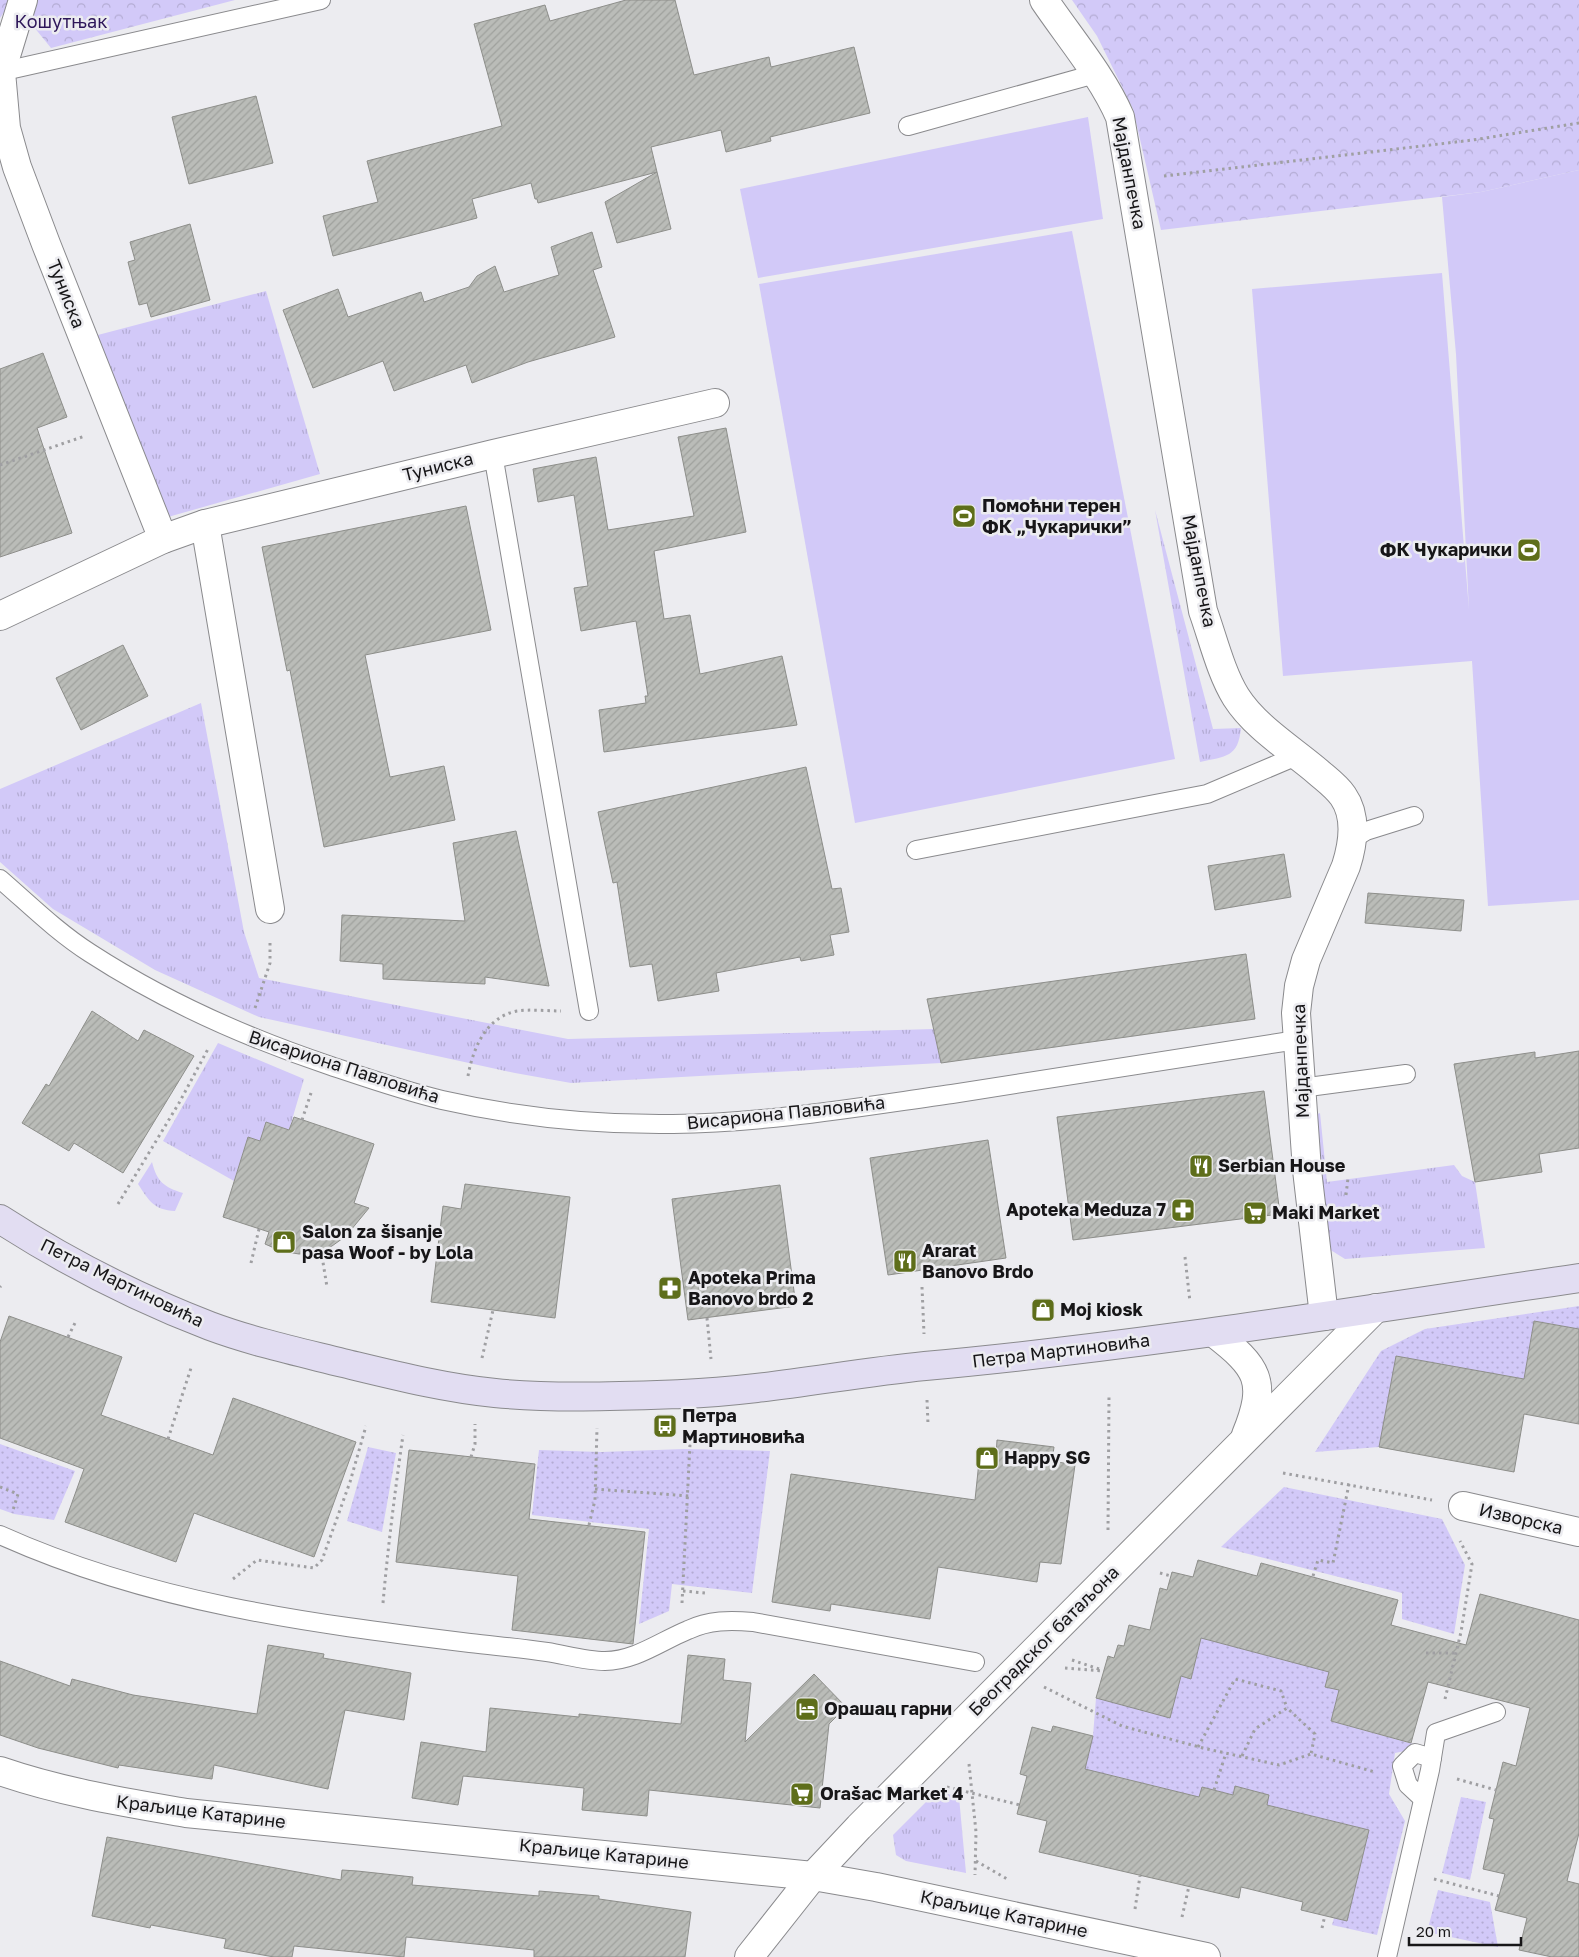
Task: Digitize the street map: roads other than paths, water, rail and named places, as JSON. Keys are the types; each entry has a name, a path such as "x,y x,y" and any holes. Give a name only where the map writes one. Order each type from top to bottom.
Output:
{"street":[{"path":"1,72 23,0"},
{"name":"Мајданпечка","path":"1044,0 1110,93 1120,117 1204,612 1236,697 1254,719 1344,796 1353,826 1346,866 1306,960 1299,986 1297,1040 1300,1088 1311,1211 1324,1316"},
{"name":"Туниска","path":"1,72 6,128 17,166 117,426 163,539"},
{"name":"Туниска","path":"0,616 163,539 205,524 493,454 715,403"},
{"path":"205,524 270,909"},
{"name":"Петра Мартиновића","path":"0,1219 54,1253 152,1302 212,1326 272,1345 399,1377 499,1394 596,1395 714,1392 1214,1333 1376,1308"},
{"path":"1376,1308 1579,1278"},
{"name":"Београдског батаљона","path":"749,1957 813,1876 1376,1308"},
{"name":"Београдског батаљона","path":"1214,1333 1242,1355 1251,1367 1258,1384 1257,1409 1244,1441"},
{"name":"Изворска","path":"1463,1506 1579,1532"},
{"name":"Краљице Катарине","path":"0,1771 38,1784 86,1796 186,1813 813,1876 876,1887 1206,1957"}],"lane":[{"path":"1,72 321,0"},
{"path":"908,126 1095,74"},
{"path":"493,454 589,1012"},
{"path":"916,850 1207,794 1298,756"},
{"path":"1351,840 1366,831 1414,816"},
{"name":"Висариона Павловића","path":"0,879 45,919 89,952 169,998 221,1024 322,1063 440,1099 487,1109 623,1123 674,1124 755,1120 834,1111 1297,1040"},
{"path":"1300,1088 1406,1074"},
{"path":"0,1535 95,1572 206,1602 339,1627 546,1652 602,1661 620,1660 690,1629 723,1620 753,1622 975,1662"},
{"path":"1386,1957 1431,1764 1436,1733 1496,1712"},
{"path":"1422,1798 1408,1785 1402,1766 1414,1754 1431,1764"}],"place":[{"name":"Помоћни терен ФК „Чукарички”","path":"964,516"},
{"name":"ФК Чукарички","path":"1529,550"},
{"name":"Serbian House","path":"1201,1166"},
{"name":"Apoteka Meduza 7","path":"1183,1210"},
{"name":"Maki Market","path":"1255,1213"},
{"name":"Salon za šisanje pasa Woof - by Lola","path":"284,1242"},
{"name":"Ararat Banovo Brdo","path":"905,1261"},
{"name":"Apoteka Prima Banovo brdo 2","path":"670,1288"},
{"name":"Moj kiosk","path":"1043,1310"},
{"name":"Петра Мартиновића","path":"665,1426"},
{"name":"Happy SG","path":"987,1458"},
{"name":"Орашац гарни","path":"807,1709"},
{"name":"Orašac Market 4","path":"802,1794"}],"park label":[{"name":"Кошутњак","path":"61,22"}]}
